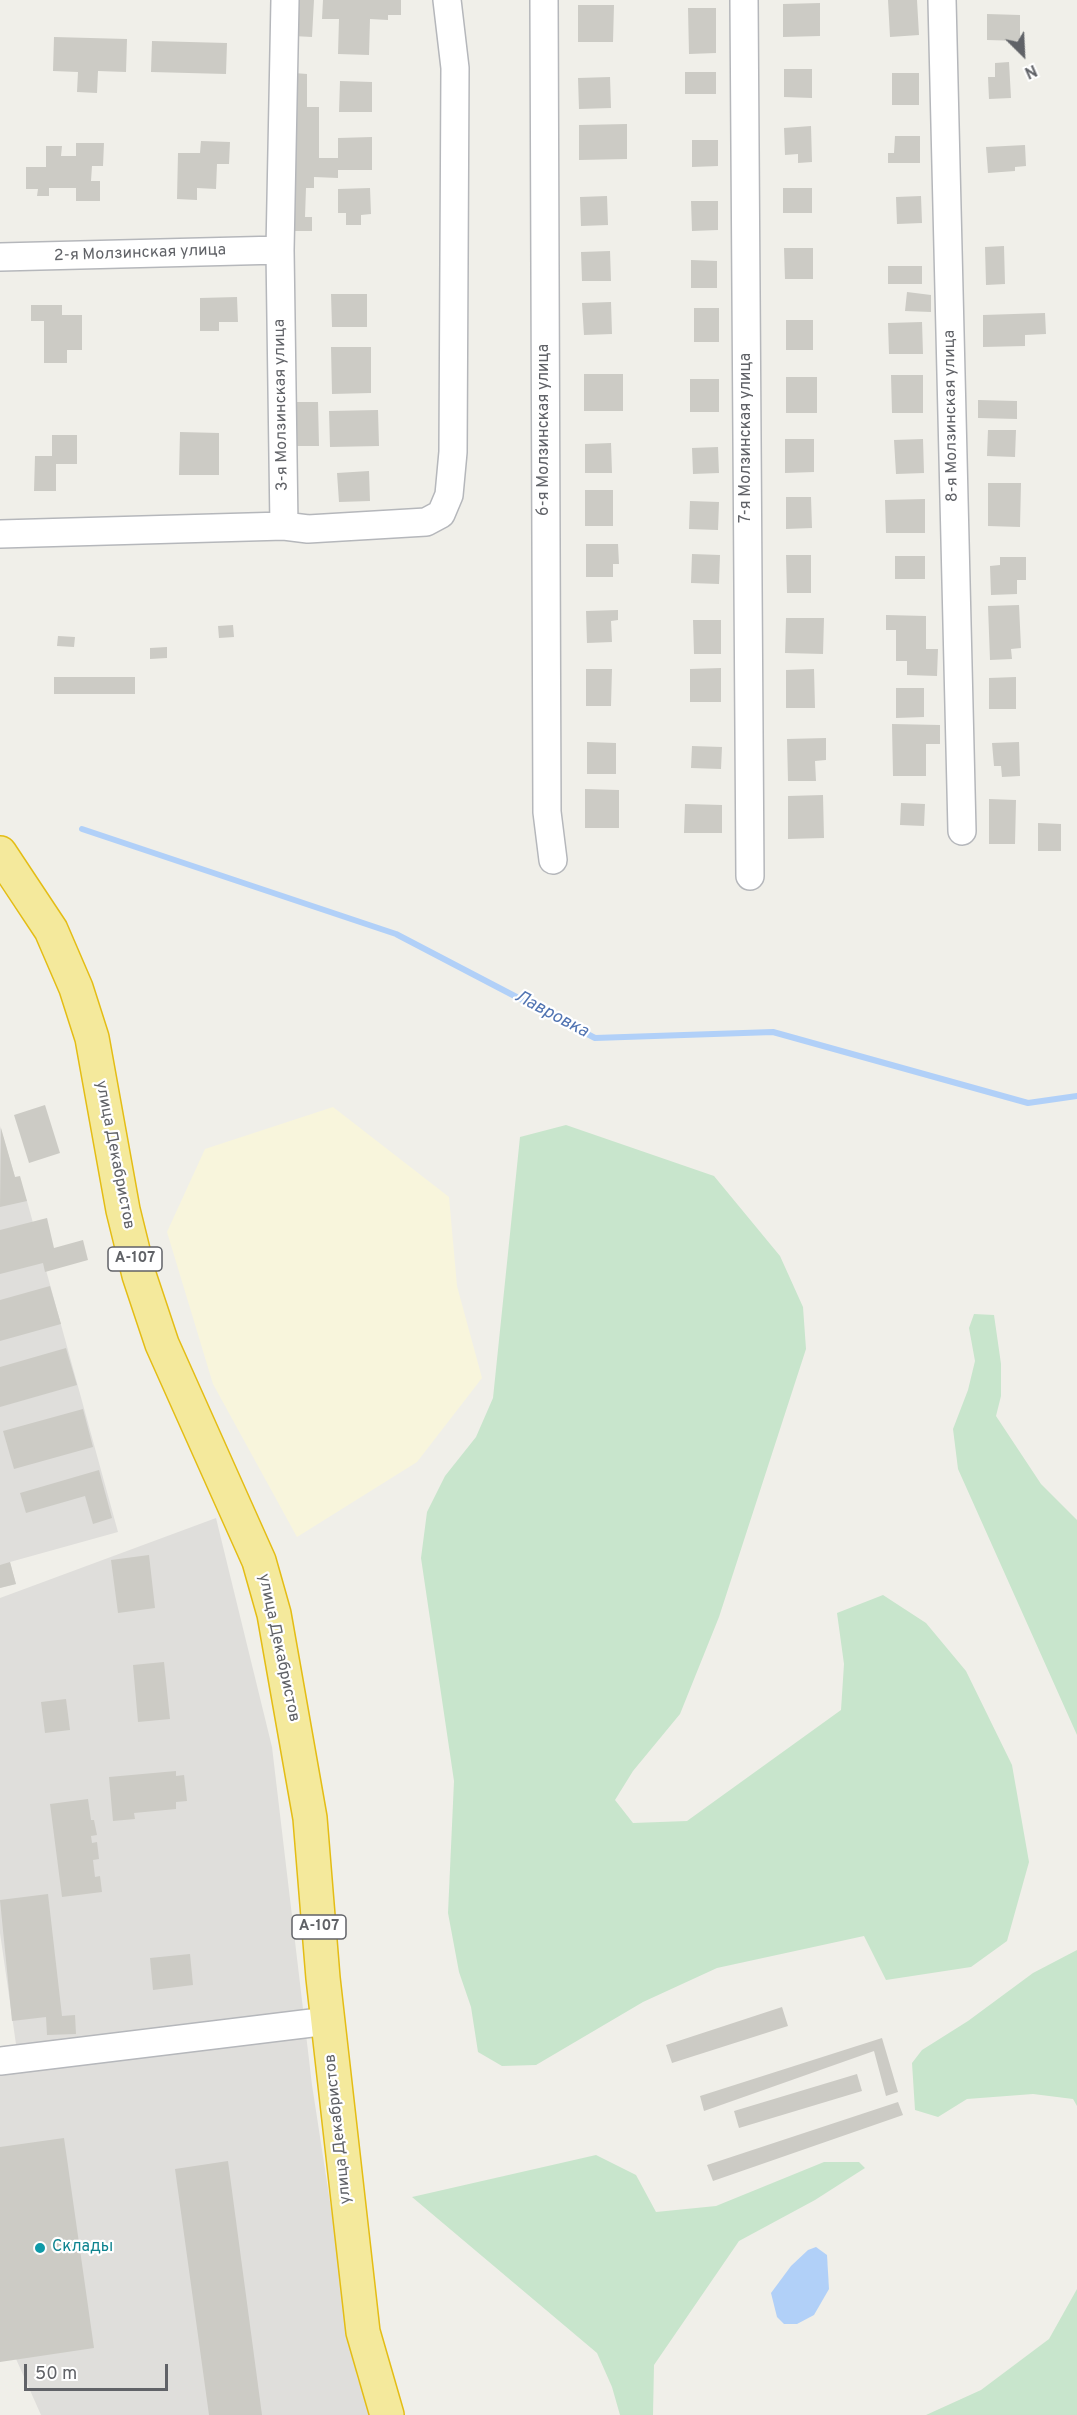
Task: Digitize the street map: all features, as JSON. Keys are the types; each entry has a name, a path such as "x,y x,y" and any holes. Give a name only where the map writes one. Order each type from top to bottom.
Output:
{"highway":[{"name":"улица Декабристов","path":"0,853 51,930 76,988 92,1038 123,1210 139,1275 162,1344 235,1503 265,1582 284,1664 310,1818 328,2021 363,2332 387,2415"}],"street":[{"name":"3-я Молзинская улица","path":"284,526 280,250 285,0"},
{"path":"0,534 284,526 308,529 426,522 441,514 449,495 453,452 455,68 447,0"},
{"name":"6-я Молзинская улица","path":"544,0 547,812 553,860"},
{"name":"7-я Молзинская улица","path":"744,0 750,876"},
{"name":"8-я Молзинская улица","path":"942,0 962,831"},
{"name":"2-я Молзинская улица","path":"0,257 280,250"},
{"path":"0,2061 328,2021"}],"shaded area":[{"path":"0,1126 15,1177 27,1201 118,1532 10,1562 16,1584 0,1588"},
{"path":"216,1518 272,1747 312,2085 357,2377 372,2415 41,2415 0,2323 0,2075 20,2072 0,1933 0,1598"}],"green space":[{"path":"566,1125 714,1176 780,1256 803,1307 806,1349 719,1617 680,1714 633,1771 615,1800 633,1823 687,1821 841,1710 844,1664 837,1613 883,1595 926,1623 966,1671 1012,1765 1029,1862 1007,1941 971,1967 886,1980 864,1936 717,1968 643,2002 536,2065 502,2066 478,2052 471,2007 459,1972 448,1913 454,1781 421,1558 427,1512 445,1476 476,1437 493,1398 520,1137"},
{"path":"974,1314 994,1315 1001,1364 1001,1396 996,1416 1041,1484 1077,1520 1077,1735 958,1469 953,1429 968,1390 975,1361 969,1328"},
{"path":"1077,1950 1077,2106 1073,2099 1033,2094 967,2099 938,2117 915,2110 912,2063 922,2050 968,2021 1033,1973"},
{"path":"596,2155 636,2175 656,2212 716,2206 824,2162 859,2162 865,2168 815,2200 739,2241 654,2365 653,2415 620,2415 612,2387 597,2353 412,2197"},
{"path":"1077,2289 1077,2415 926,2415 981,2390 1049,2339"}],"sand":[{"path":"333,1107 449,1197 457,1286 482,1378 417,1462 297,1537 213,1384 167,1232 205,1149"}],"water":[{"path":"816,2247 827,2255 829,2289 814,2315 797,2324 784,2324 777,2317 771,2293 791,2266 808,2250"}],"building":[{"path":"294,0 314,0 312,37 293,36"},
{"path":"323,0 401,0 401,15 388,15 388,20 370,19 369,55 338,54 339,19 322,19"},
{"path":"888,0 917,0 919,35 890,37"},
{"path":"820,3 820,36 783,37 783,4"},
{"path":"578,5 614,5 613,42 578,42"},
{"path":"688,8 716,8 716,53 689,54"},
{"path":"987,14 1020,15 1020,41 987,40"},
{"path":"54,37 127,39 126,72 98,71 97,93 77,92 78,72 53,71"},
{"path":"152,41 227,43 226,74 151,72"},
{"path":"1009,62 1011,98 989,99 988,77 995,77 995,63"},
{"path":"784,69 812,69 812,98 784,97"},
{"path":"685,72 716,72 716,94 685,94"},
{"path":"294,73 307,74 307,107 319,107 319,158 338,158 338,138 372,137 372,170 338,170 338,178 314,177 314,188 306,188 305,217 312,217 312,231 292,231"},
{"path":"892,73 919,73 919,105 892,105"},
{"path":"610,77 611,108 579,109 578,78"},
{"path":"340,81 372,82 372,112 339,112"},
{"path":"627,124 627,159 579,160 579,125"},
{"path":"811,126 812,162 798,163 798,154 785,155 784,128"},
{"path":"895,136 920,136 920,163 888,163 888,153 894,153"},
{"path":"692,140 718,140 718,166 692,167"},
{"path":"201,141 230,142 229,164 217,164 216,189 197,188 197,200 177,199 178,153 200,153"},
{"path":"76,143 104,143 103,166 92,166 91,181 100,181 100,201 76,201 76,188 49,188 49,196 37,196 38,189 26,189 26,167 46,167 46,146 62,146 61,156 76,156"},
{"path":"1025,145 1026,166 1015,167 1015,171 988,173 986,147"},
{"path":"370,188 371,214 361,215 361,225 346,225 346,213 338,213 338,189"},
{"path":"783,188 812,188 812,213 783,213"},
{"path":"607,196 608,225 581,226 580,197"},
{"path":"921,196 922,223 897,224 896,197"},
{"path":"691,201 718,201 718,230 692,231"},
{"path":"1004,246 1005,284 986,285 985,247"},
{"path":"784,248 813,248 813,279 785,279"},
{"path":"610,251 611,281 582,281 581,252"},
{"path":"691,260 717,261 717,288 691,288"},
{"path":"888,266 922,266 922,284 888,284"},
{"path":"907,292 931,295 931,312 905,311"},
{"path":"331,294 367,294 367,327 332,327"},
{"path":"237,297 238,322 219,322 219,331 200,331 200,298"},
{"path":"611,302 612,334 584,335 582,303"},
{"path":"31,305 62,305 62,315 82,315 82,350 67,350 67,363 44,363 44,321 31,321"},
{"path":"694,308 719,308 719,342 694,342"},
{"path":"1045,313 1046,334 1025,335 1025,346 983,347 983,315"},
{"path":"786,320 813,320 813,350 786,350"},
{"path":"922,322 923,354 889,354 888,323"},
{"path":"331,347 371,347 371,393 332,394"},
{"path":"584,374 623,374 623,411 584,411"},
{"path":"891,375 923,375 923,413 892,413"},
{"path":"786,377 817,377 817,413 786,413"},
{"path":"690,379 719,379 719,412 690,412"},
{"path":"978,400 1017,401 1017,419 978,418"},
{"path":"296,402 318,402 319,446 296,446"},
{"path":"378,410 379,446 330,447 329,411"},
{"path":"988,430 1016,430 1015,457 987,456"},
{"path":"180,432 219,433 219,475 179,475"},
{"path":"52,435 77,435 77,464 56,464 56,491 34,491 35,456 52,456"},
{"path":"785,439 814,439 814,472 785,473"},
{"path":"923,439 924,473 896,474 894,440"},
{"path":"611,443 612,473 585,473 585,444"},
{"path":"718,447 719,473 693,474 692,448"},
{"path":"369,471 370,501 339,502 337,473"},
{"path":"988,483 1021,483 1020,527 988,526"},
{"path":"585,490 613,490 613,526 585,526"},
{"path":"786,497 811,497 812,528 786,529"},
{"path":"925,499 925,533 886,533 885,500"},
{"path":"690,501 719,502 718,530 689,529"},
{"path":"586,544 618,544 619,564 613,564 613,577 586,577"},
{"path":"692,554 720,555 719,584 691,583"},
{"path":"786,555 811,555 811,593 787,593"},
{"path":"895,556 925,556 925,579 895,579"},
{"path":"1000,557 1026,557 1026,580 1017,580 1017,594 991,595 990,566 1000,565"},
{"path":"1019,605 1021,648 1011,649 1012,659 990,660 988,606"},
{"path":"618,610 618,620 611,621 612,642 587,643 586,611"},
{"path":"886,615 926,616 926,649 938,649 937,676 907,675 907,661 896,661 896,630 886,630"},
{"path":"786,618 824,618 823,654 785,653"},
{"path":"693,620 721,620 721,654 694,654"},
{"path":"233,625 234,637 219,638 218,626"},
{"path":"58,636 75,637 74,647 57,646"},
{"path":"167,647 167,658 150,659 150,648"},
{"path":"721,668 721,702 690,702 690,669"},
{"path":"586,669 612,669 611,706 586,706"},
{"path":"814,669 815,708 786,708 786,670"},
{"path":"54,677 135,677 135,694 54,694"},
{"path":"1016,677 1016,709 989,709 989,678"},
{"path":"896,688 924,688 924,717 896,718"},
{"path":"892,724 940,725 940,744 926,744 926,776 893,776"},
{"path":"826,738 826,760 815,761 816,781 788,781 787,739"},
{"path":"587,742 616,743 616,774 587,774"},
{"path":"1019,742 1020,776 1002,777 1001,766 994,766 992,743"},
{"path":"692,746 722,747 721,769 691,768"},
{"path":"585,789 619,790 619,828 585,828"},
{"path":"823,795 824,838 788,839 788,796"},
{"path":"989,799 1016,800 1015,844 989,844"},
{"path":"901,803 925,804 924,826 900,825"},
{"path":"685,804 722,805 722,833 684,833"},
{"path":"1038,823 1061,824 1061,851 1038,851"},
{"path":"45,1105 60,1153 29,1163 14,1115"},
{"path":"1,1128 15,1177 20,1176 27,1201 0,1207"},
{"path":"47,1218 54,1248 83,1240 88,1260 45,1272 43,1263 0,1274 0,1230"},
{"path":"50,1286 61,1324 0,1341 0,1300"},
{"path":"66,1348 77,1385 0,1407 0,1367"},
{"path":"83,1409 93,1447 14,1469 3,1431"},
{"path":"99,1470 112,1518 93,1524 85,1496 26,1513 20,1493"},
{"path":"149,1555 155,1608 118,1613 111,1560"},
{"path":"10,1562 16,1584 0,1588 0,1565"},
{"path":"164,1662 170,1719 138,1722 133,1665"},
{"path":"66,1699 70,1730 45,1733 41,1702"},
{"path":"176,1771 176,1776 184,1775 187,1801 176,1802 176,1809 134,1813 135,1819 113,1821 109,1777"},
{"path":"88,1799 91,1820 94,1820 97,1835 91,1836 92,1843 97,1842 99,1859 93,1860 95,1877 100,1876 102,1892 62,1897 50,1804"},
{"path":"48,1894 62,2016 75,2015 76,2034 47,2035 46,2017 12,2021 0,1900"},
{"path":"190,1954 193,1985 153,1990 150,1958"},
{"path":"782,2007 788,2026 672,2063 666,2045"},
{"path":"882,2038 898,2092 886,2096 874,2051 704,2111 700,2096"},
{"path":"857,2074 862,2091 739,2128 734,2111"},
{"path":"898,2102 903,2115 713,2181 707,2165"},
{"name":"Склады","path":"64,2138 94,2348 0,2362 0,2147"},
{"path":"228,2161 262,2415 209,2415 175,2169"}],"waterway":[{"name":"Лавровка","path":"82,829 396,934 595,1038 773,1032 1028,1103 1077,1096"}],"place":[{"name":"Склады","path":"40,2248"}]}
